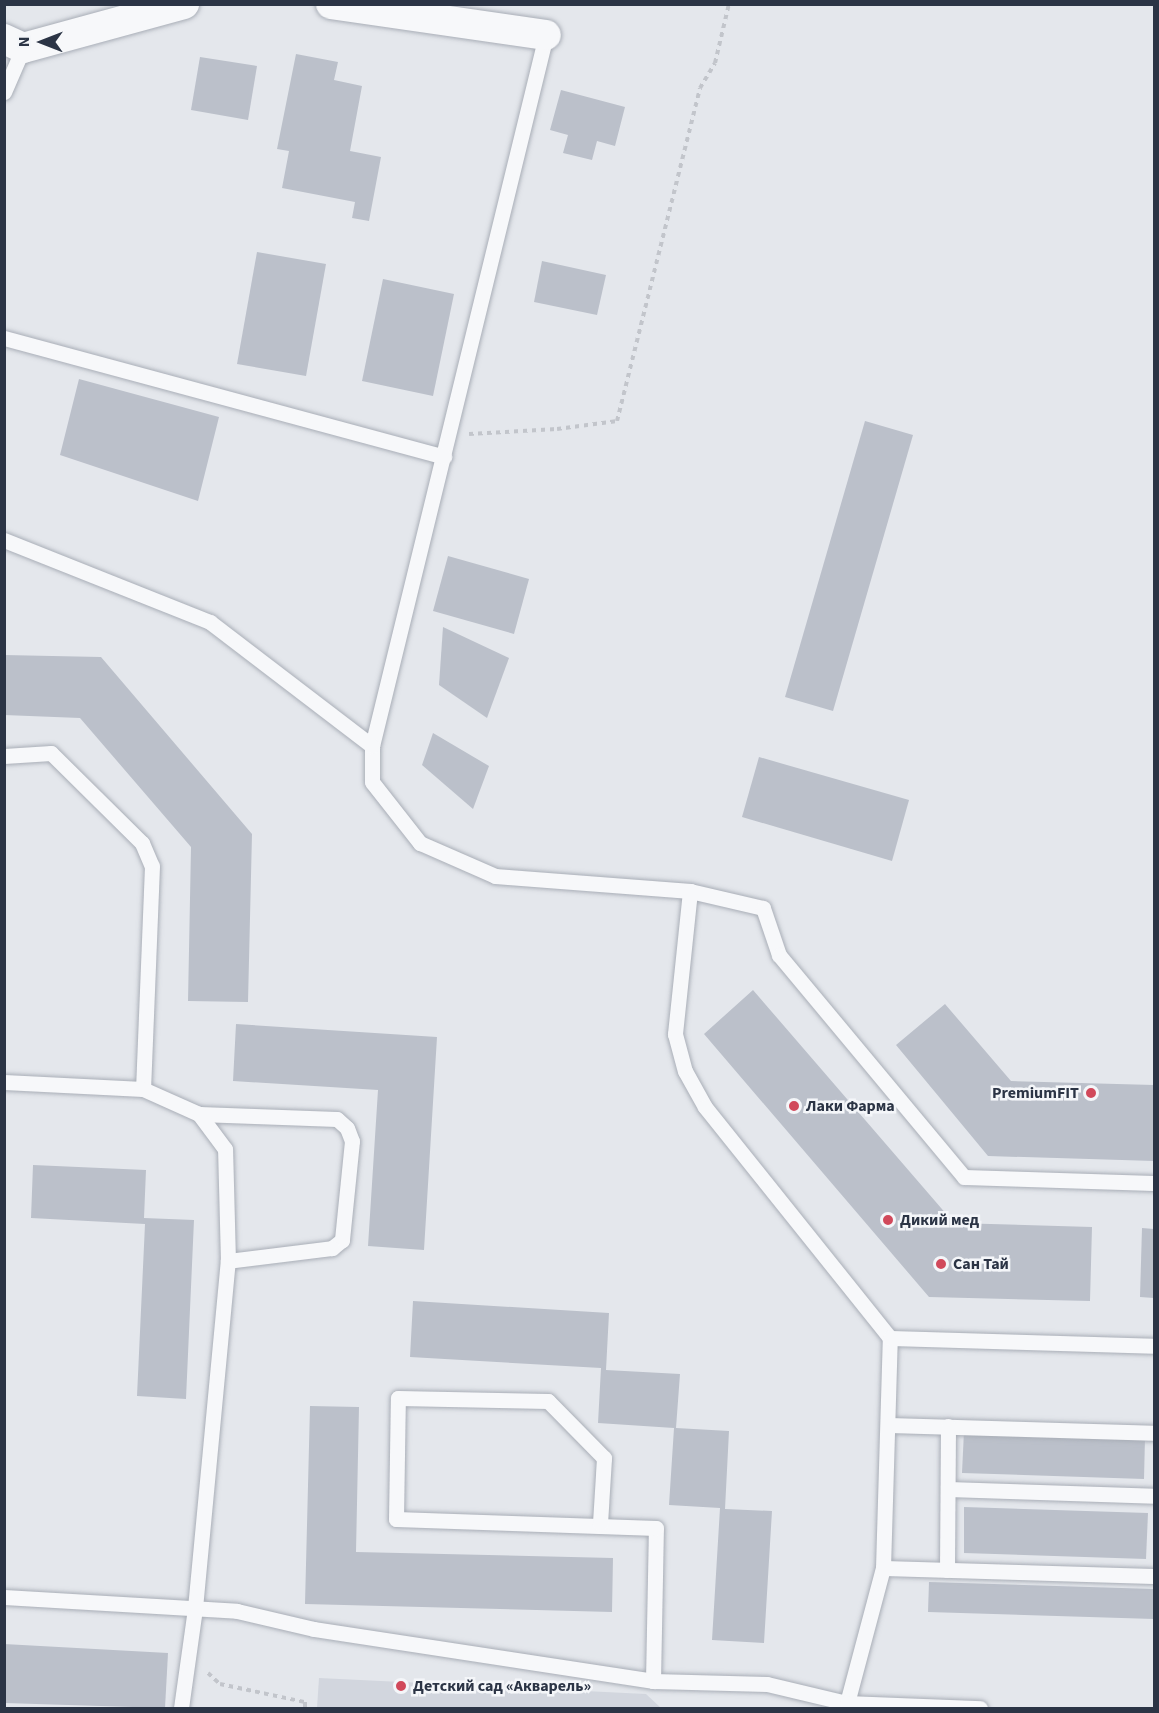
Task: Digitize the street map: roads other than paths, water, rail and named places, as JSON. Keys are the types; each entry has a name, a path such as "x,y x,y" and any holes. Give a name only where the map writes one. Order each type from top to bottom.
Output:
{"street":[{"path":"14,44 184,4"},
{"path":"331,4 546,35"}],"lane":[{"path":"546,35 372,746 372,782 420,843 495,876 690,891 763,908 779,955 964,1177 1155,1183"},
{"path":"4,92 14,44"},
{"path":"4,338 444,457"},
{"path":"4,540 210,622 372,746"},
{"path":"4,756 51,753 142,843 152,866 143,1089"},
{"path":"690,891 675,1034 685,1071 705,1107 890,1338 883,1568 847,1703"},
{"path":"4,1082 143,1089 199,1114 337,1119 347,1128 352,1141 342,1240 332,1248 228,1261"},
{"path":"181,1708 195,1608 228,1261 225,1149 199,1114"},
{"path":"890,1338 1155,1346"},
{"path":"600,1524 604,1458 548,1401 398,1398 396,1519 600,1524 656,1528 652,1681"},
{"path":"888,1425 1155,1433"},
{"path":"947,1570 948,1426"},
{"path":"948,1489 1155,1496"},
{"path":"883,1568 1155,1576"},
{"path":"4,1597 237,1611 314,1629 652,1681 767,1684 847,1703 980,1708"}],"place":[{"name":"PremiumFIT","path":"1091,1093"},
{"name":"Лаки Фарма","path":"794,1106"},
{"name":"Дикий мед","path":"888,1220"},
{"name":"Сан Тай","path":"941,1264"},
{"name":"Детский сад «Акварель»","path":"401,1686"}]}
